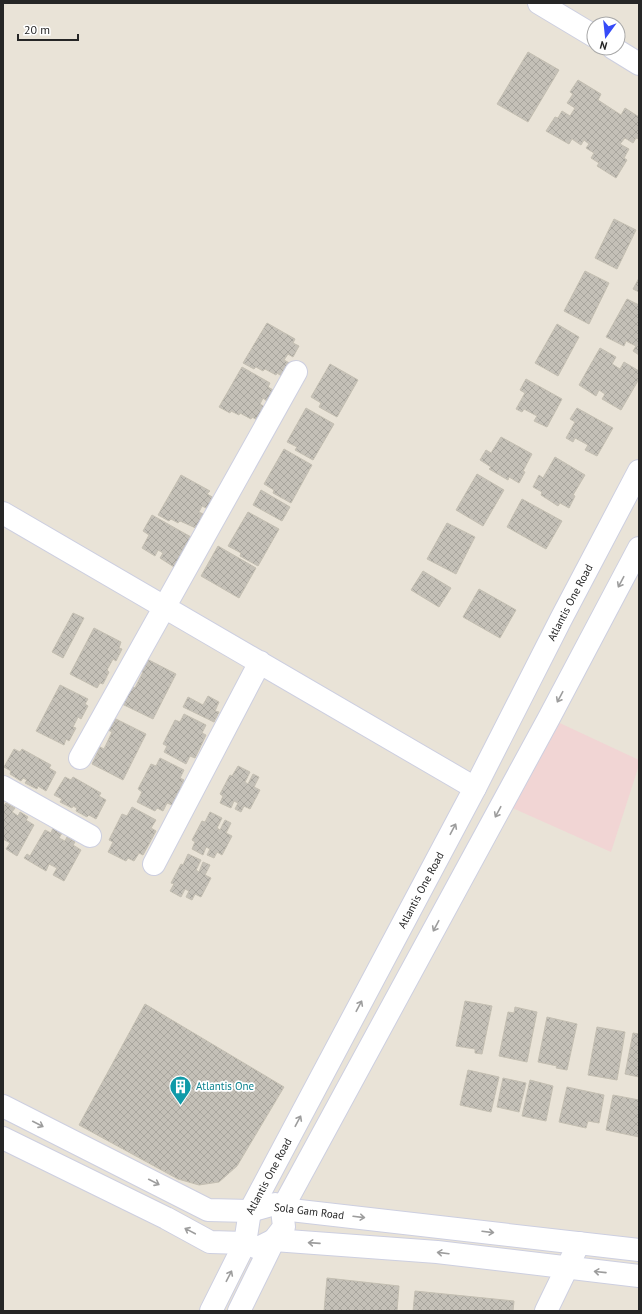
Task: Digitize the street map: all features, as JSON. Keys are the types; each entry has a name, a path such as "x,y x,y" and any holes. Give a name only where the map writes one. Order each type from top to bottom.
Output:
{"street":[{"path":"539,3 586,31"},
{"path":"626,56 639,64"},
{"path":"80,758 296,372"},
{"name":"Atlantis One Road","path":"211,1311 245,1243 250,1211 475,788 639,471"},
{"path":"3,513 475,788"},
{"path":"240,1311 274,1240 284,1227 282,1209 552,712 639,548"},
{"path":"154,864 260,662"},
{"path":"3,787 90,836"},
{"name":"Sola Gam Road","path":"3,1106 208,1210 250,1211 275,1204 282,1209 639,1250"},
{"path":"3,1138 210,1242 245,1243 258,1248 274,1240 436,1252 639,1276"},
{"path":"546,1311 579,1243"}],"shaded area":[{"path":"549,718 639,760 639,765 611,852 508,806"}],"building":[{"path":"528,52 559,70 528,122 497,104"},
{"path":"578,80 601,94 598,100 621,115 625,108 639,117 639,139 636,138 633,143 625,138 620,144 629,149 624,158 627,160 616,178 597,166 599,163 591,158 594,153 586,148 589,144 584,140 581,145 572,139 569,144 546,131 555,117 558,118 562,111 570,116 575,108 567,103 573,94 570,92"},
{"path":"614,219 636,230 617,269 595,258"},
{"path":"585,271 609,283 589,324 564,311"},
{"path":"639,278 639,292 633,289"},
{"path":"627,299 639,305 639,355 633,351 636,346 626,341 624,346 606,337"},
{"path":"267,323 295,339 293,343 299,346 293,357 288,354 284,360 291,364 283,377 277,373 276,375 265,369 263,371 256,367 254,369 243,363"},
{"path":"557,324 579,337 558,376 535,363"},
{"path":"600,348 616,357 612,364 620,369 624,362 639,371 639,379 621,410 602,399 605,394 599,390 596,396 579,385"},
{"path":"330,364 358,380 337,417 319,407 321,403 311,397"},
{"path":"242,367 270,383 268,387 275,391 268,402 263,398 260,404 266,408 259,421 252,417 251,419 240,413 239,415 231,411 230,413 219,407"},
{"path":"526,379 562,399 547,427 534,421 537,416 524,409 522,412 516,409 525,393 520,390"},
{"path":"306,408 334,424 313,460 295,450 297,447 287,442"},
{"path":"577,408 613,428 597,456 585,450 588,445 575,438 573,442 566,438 575,422 570,419"},
{"path":"501,437 532,454 523,471 525,472 519,483 509,477 508,480 489,469 491,467 480,460 486,450 491,453"},
{"path":"284,449 312,465 291,503 273,493 274,490 264,484"},
{"path":"555,457 585,475 573,495 575,496 569,508 560,503 558,506 541,495 542,492 533,487 539,475 543,478"},
{"path":"477,474 504,490 483,526 456,510"},
{"path":"181,475 210,491 207,494 214,498 208,509 202,506 199,512 205,515 198,529 180,521 178,523 171,519 169,521 158,515"},
{"path":"261,490 290,507 282,521 253,505"},
{"path":"522,499 562,521 546,549 507,527"},
{"path":"248,512 279,529 258,566 240,556 241,553 228,546"},
{"path":"152,515 191,537 174,567 160,558 163,553 158,550 155,556 142,548 149,535 143,531"},
{"path":"447,523 475,537 456,574 427,559"},
{"path":"218,546 256,568 239,598 201,576"},
{"path":"423,571 451,588 439,607 411,590"},
{"path":"479,589 516,610 500,638 463,617"},
{"path":"73,613 84,618 63,658 52,652"},
{"path":"94,628 121,642 119,648 122,649 116,661 113,659 107,670 109,672 103,684 100,683 97,688 70,674"},
{"path":"143,657 176,674 153,719 122,704 131,686 135,688 143,672 136,669"},
{"path":"60,685 88,699 85,704 88,706 81,719 78,717 73,727 76,728 69,741 66,739 64,745 36,731"},
{"path":"208,696 219,702 215,711 219,712 214,722 183,707 188,697 203,705"},
{"path":"184,714 206,725 202,733 206,735 195,758 190,756 186,764 164,752 167,746 163,744 175,720 180,722"},
{"path":"112,717 146,734 123,780 92,764 100,747 104,749 112,732 106,729"},
{"path":"14,749 20,752 22,749 51,765 49,768 56,772 46,791 38,786 37,789 25,783 27,780 23,778 21,781 10,774 11,771 4,767"},
{"path":"160,758 184,770 180,778 184,780 172,805 167,803 163,811 157,808 155,811 137,802 142,792 138,789 151,764 156,766"},
{"path":"238,766 250,772 245,782 248,784 253,774 259,777 254,787 260,790 250,809 244,806 241,812 235,809 238,803 234,801 231,808 220,803 223,796 220,794 230,775 232,776"},
{"path":"65,777 71,780 73,777 101,793 99,796 106,800 96,819 89,815 87,817 76,811 77,808 73,806 72,808 60,802 62,799 54,795"},
{"path":"6,803 15,808 12,812 18,816 20,812 28,817 26,820 34,825 17,856 6,849 10,843 3,839 3,807"},
{"path":"132,807 156,820 151,828 156,831 143,855 139,853 134,861 128,858 126,861 108,852 113,842 109,840 122,814 127,816"},
{"path":"210,812 222,818 217,828 220,830 225,820 231,823 226,833 232,836 222,855 217,852 214,858 207,855 210,849 206,847 203,855 192,849 195,842 192,840 202,821 205,822"},
{"path":"53,828 62,833 59,838 65,841 67,837 75,842 73,845 81,850 64,881 53,875 57,868 49,864 46,871 24,858 27,854 30,856 45,830 51,833"},
{"path":"188,854 201,860 196,870 199,872 203,862 210,865 205,875 211,878 201,897 195,894 192,900 186,897 189,891 185,889 181,897 170,891 174,884 171,883 181,864 183,865"},
{"path":"465,1001 492,1006 482,1054 475,1053 475,1049 456,1046"},
{"name":"Atlantis One","path":"145,1004 284,1087 237,1166 219,1182 199,1185 178,1179 79,1125"},
{"path":"515,1007 537,1012 527,1062 499,1056 508,1012 514,1013"},
{"path":"547,1017 577,1024 567,1070 538,1062"},
{"path":"597,1027 625,1032 617,1080 588,1075"},
{"path":"633,1033 639,1034 639,1077 625,1074"},
{"path":"468,1070 499,1077 491,1112 460,1105"},
{"path":"503,1078 526,1083 519,1112 497,1107"},
{"path":"530,1080 553,1086 546,1121 522,1116"},
{"path":"567,1087 604,1095 599,1123 588,1121 586,1128 559,1122"},
{"path":"613,1095 639,1100 639,1137 606,1130"},
{"path":"327,1278 399,1286 397,1311 324,1311"},
{"path":"415,1291 514,1301 513,1311 413,1311"}],"place":[{"name":"Atlantis One","path":"181,1106"}]}
